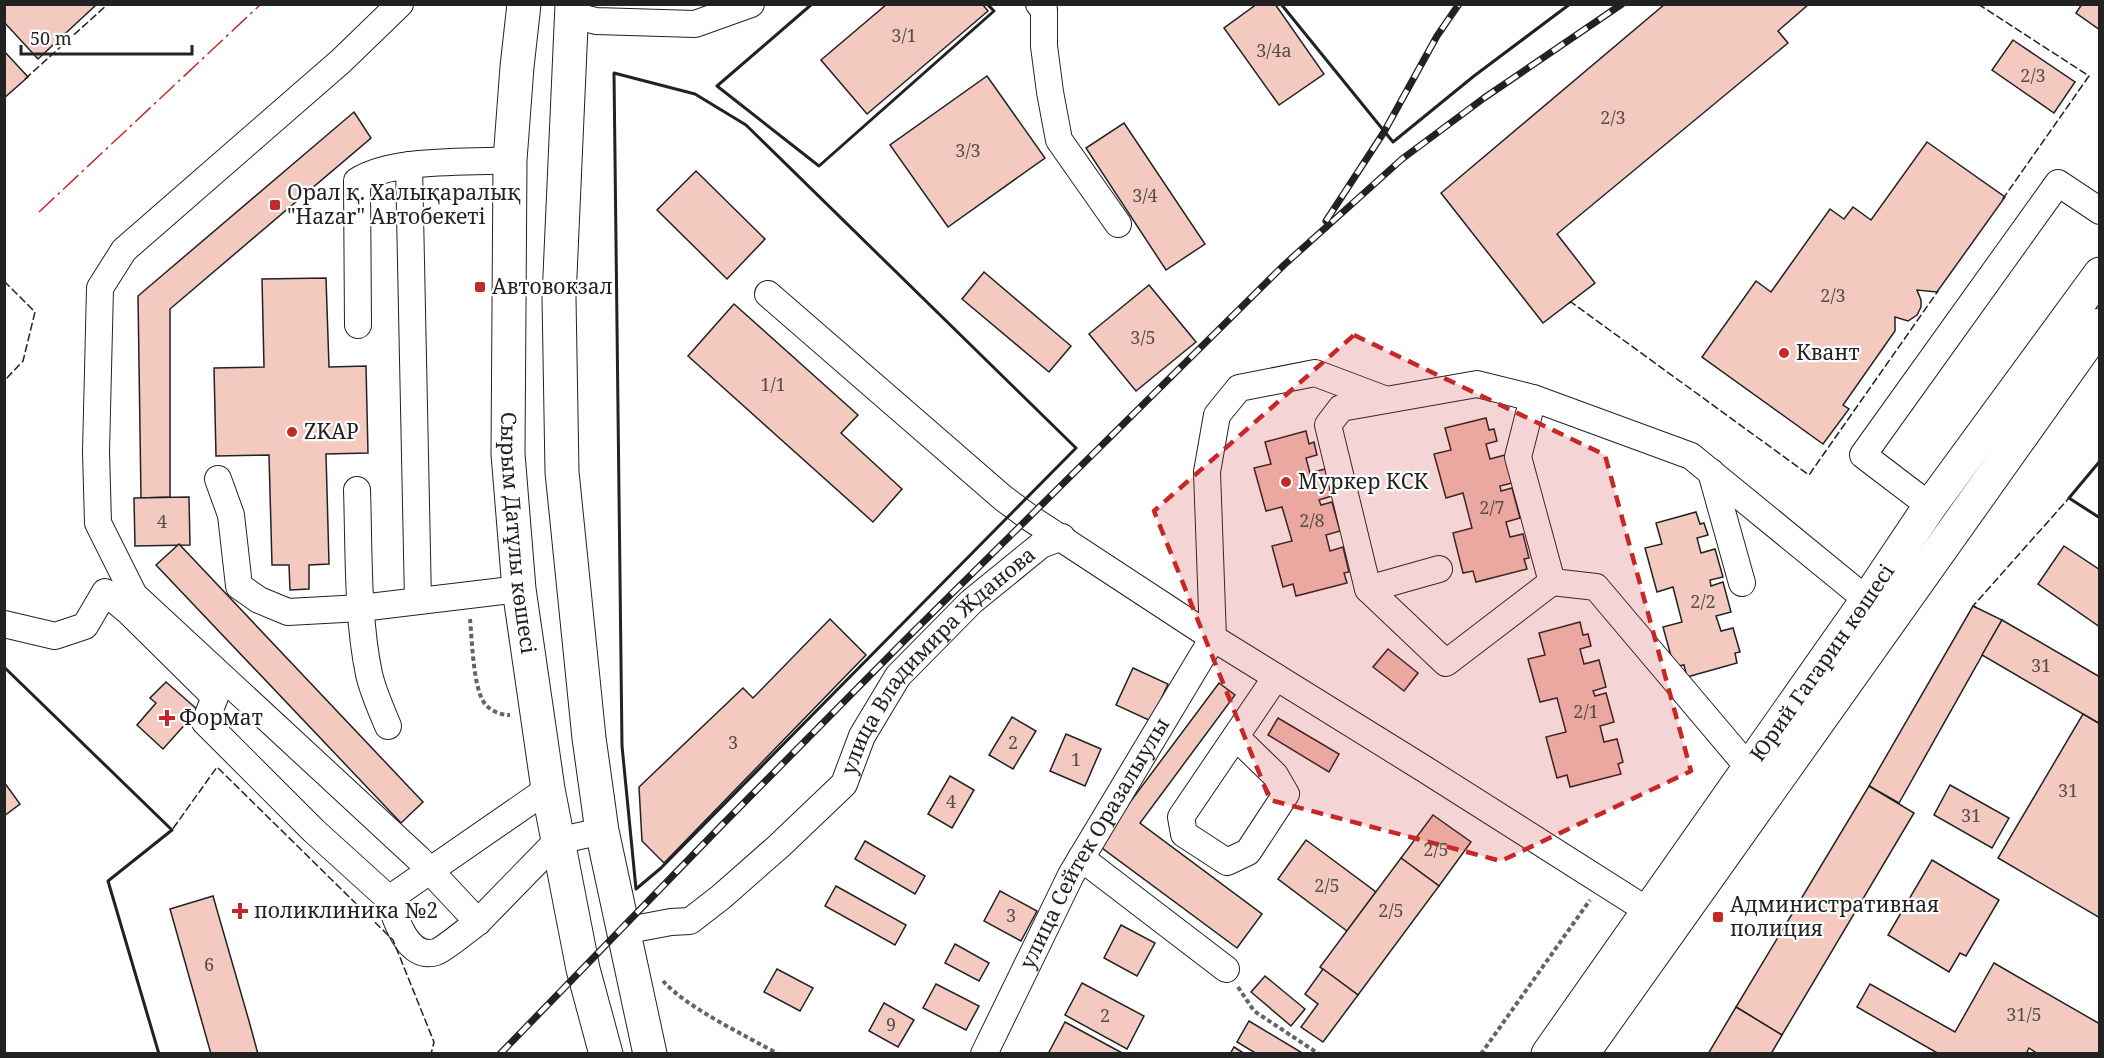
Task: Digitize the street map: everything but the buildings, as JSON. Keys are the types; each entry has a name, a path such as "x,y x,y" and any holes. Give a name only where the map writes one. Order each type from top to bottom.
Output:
{"main road":[{"name":"Сырым Датұлы көшесі","path":"524,4 510,160 508,454 519,589 548,789 583,969 606,1053"},
{"path":"572,10 559,298 562,472 589,738 602,831 650,1053"},
{"path":"517,67 569,71"},
{"name":"Юрий Гагарин көшесі","path":"1548,1053 1660,918 1878,611 1930,506 2100,273"},
{"name":"Юрий Гагарин көшесі","path":"1582,1053 1749,768 1878,611 2100,325"}],"street":[{"path":"400,4 341,61 124,250 100,288 96,452 98,523 134,594 429,870 478,922"},
{"path":"572,10 596,21 695,24 751,4"},
{"path":"1039,4 1044,10 1044,46 1059,140 1118,224"},
{"path":"358,325 357,181 369,173 409,165 510,160"},
{"path":"409,165 418,601"},
{"path":"1930,506 1863,455 2058,183 2100,211"},
{"path":"768,294 1003,498 1213,638 1660,918"},
{"path":"1213,638 1208,472 1217,415 1239,388 1315,373 1386,400"},
{"path":"1749,768 1596,587 1552,582 1446,663 1368,589 1328,425 1341,408 1477,384 1533,398 1691,456 1878,611"},
{"path":"1533,398 1518,457 1552,582"},
{"path":"1711,472 1742,583"},
{"path":"218,479 231,515 239,586 259,600 288,612 361,608 519,589"},
{"path":"357,489 361,608 369,673 376,698 388,726"},
{"name":"улица Владимира Жданова","path":"623,931 671,922 690,921 722,897 779,846 844,784 862,736 897,676 971,602 1041,545 1062,537"},
{"path":"1368,589 1439,569"},
{"path":"4,624 55,636 85,626 105,592 129,612 215,697 205,722 314,831 389,899 393,913 409,945 424,953 437,952 478,922 557,841 602,831"},
{"name":"улица Сейтек Оразалыулы","path":"984,1053 1081,858 1213,638"},
{"path":"1236,736 1275,775 1286,794 1248,852 1227,862 1184,834 1181,817 1276,677"},
{"path":"389,899 548,789"},
{"path":"1081,858 1226,969"}],"path":[{"path":"467,595 476,679 483,702 491,710 507,716 537,713"},
{"path":"1481,1053 1603,882"},
{"path":"1226,969 1254,1011 1319,1053"},
{"path":"662,979 671,990 691,1004 778,1053"}],"highlighted area":[{"path":"1354,335 1605,455 1691,771 1501,861 1270,800 1154,511"}],"railway":[{"path":"1326,221 1384,132 1437,36 1459,4"},
{"path":"500,1054 906,639 1284,265 1402,159 1484,98 1622,4"}],"fence":[{"path":"25,79 108,4"},
{"path":"1978,4 2089,76 2002,200"},
{"path":"4,281 35,312 23,361 4,381"},
{"path":"1569,303 1571,302 1809,475 1938,291"},
{"path":"1976,607 1973,606 2069,498 2100,518"},
{"path":"159,1054 108,881 172,830 217,767 393,940 434,1042 431,1054"}],"wall":[{"path":"666,4 678,4"},
{"path":"812,4 717,86 819,166 994,11 987,4"},
{"path":"1281,4 1393,142 1474,76 1570,4"},
{"path":"614,73 695,94 746,125 1076,448 661,868 636,889 622,746 614,73"},
{"path":"2100,461 2069,498 2100,518"},
{"path":"4,667 172,830 108,881 159,1054"}],"power":[{"path":"39,212 261,4"}],"place":[{"name":"Орал қ. Халықаралық \"Hazar\" Автобекеті","path":"275,205"},
{"name":"Автовокзал","path":"480,287"},
{"name":"Квант","path":"1784,353"},
{"name":"ZKAP","path":"292,432"},
{"name":"Муркер КСК","path":"1286,482"},
{"name":"Формат","path":"167,718"},
{"name":"поликлиника №2","path":"240,911"},
{"name":"Административная полиция","path":"1718,917"}]}
